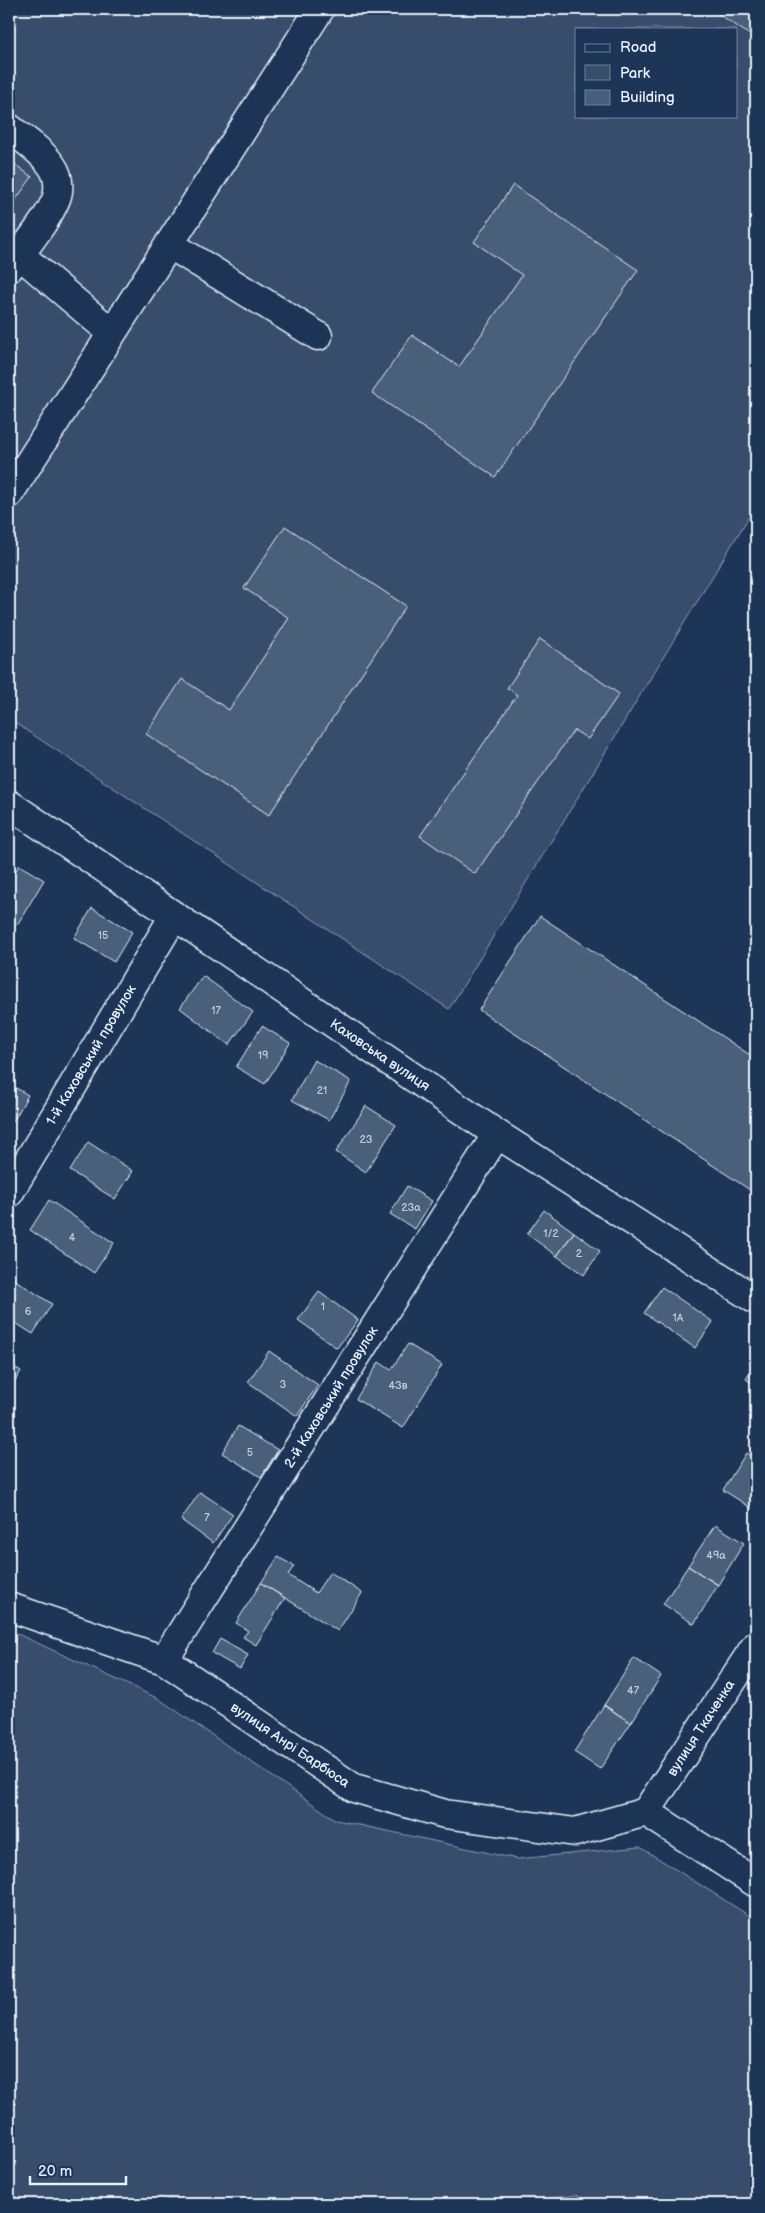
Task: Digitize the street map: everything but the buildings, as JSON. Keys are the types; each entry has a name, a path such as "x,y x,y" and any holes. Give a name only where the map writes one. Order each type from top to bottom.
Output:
{"street":[{"path":"9,494 320,9"},
{"path":"9,128 45,158 58,177 58,193 52,207 14,261 112,333"},
{"path":"169,244 318,336"},
{"name":"Каховська вулиця","path":"9,804 497,1134 756,1300"},
{"name":"1-й Каховський провулок","path":"9,1193 174,916"},
{"name":"2-й Каховський провулок","path":"164,1660 497,1134"},
{"name":"вулиця Анрі Барбюса","path":"9,1607 164,1660 354,1788 445,1814 575,1832 646,1812"},
{"name":"вулиця Ткаченка","path":"646,1812 756,1645"},
{"path":"646,1812 756,1883"}],"green space":[{"path":"9,9 756,9 756,505 449,1009 9,719"},
{"path":"9,1630 159,1699 336,1820 517,1859 640,1847 756,1920 756,2204 588,2204 577,2195 504,2204 187,2204 160,2197 149,2204 29,2204 17,2199 9,2186"}]}
